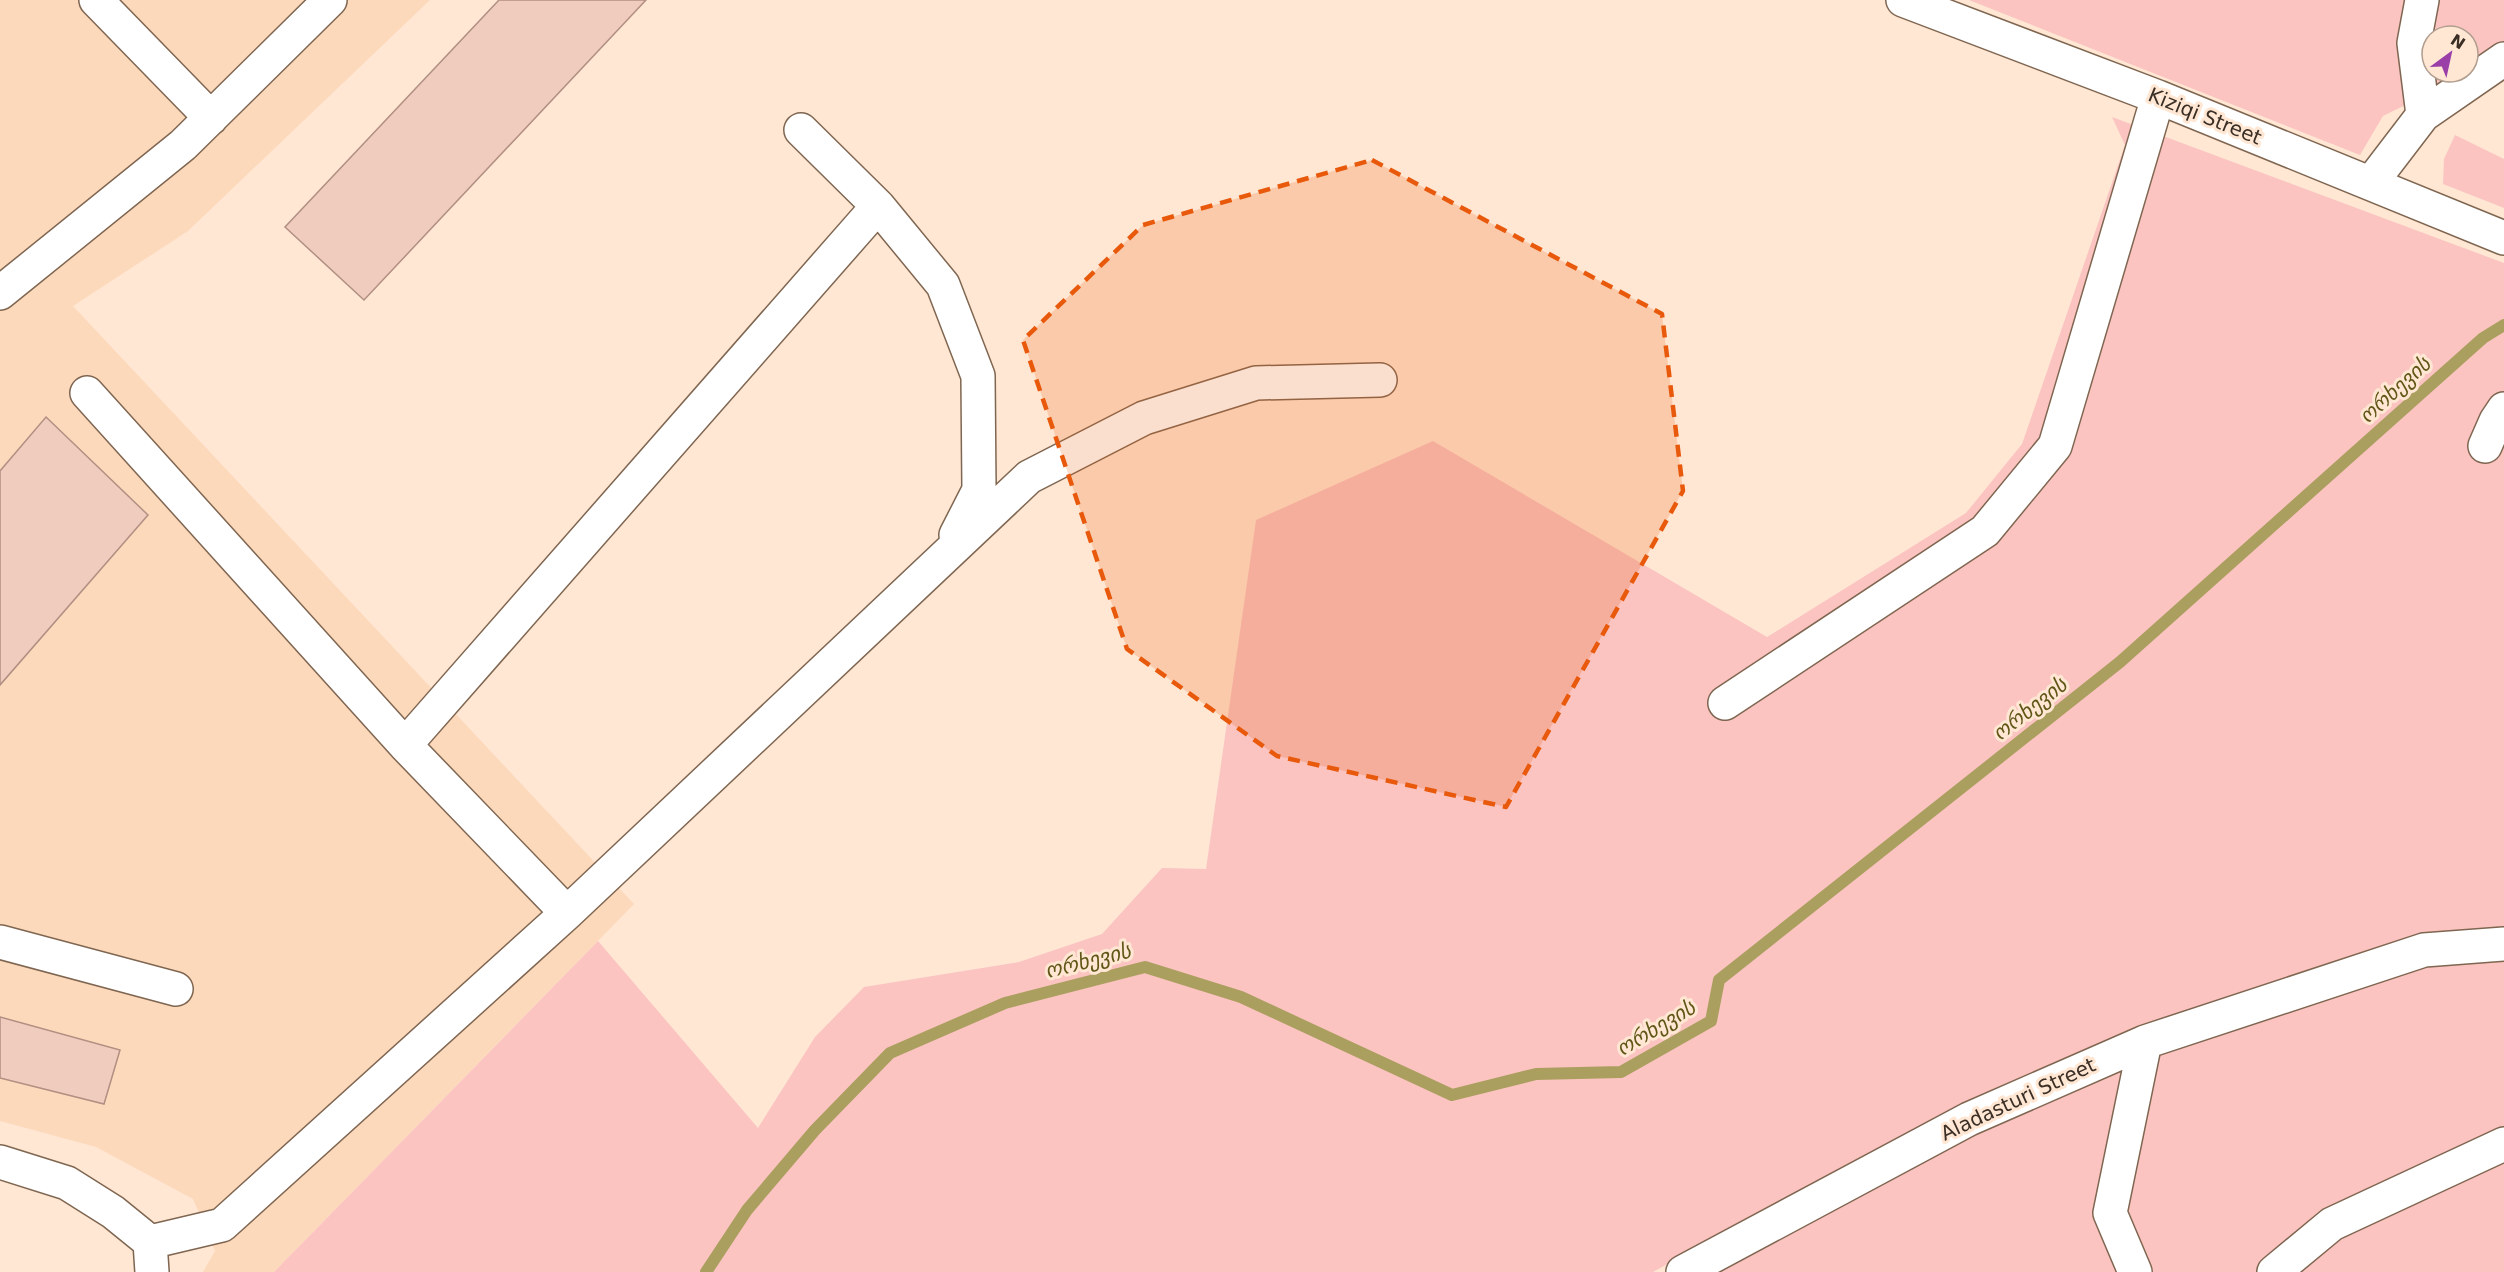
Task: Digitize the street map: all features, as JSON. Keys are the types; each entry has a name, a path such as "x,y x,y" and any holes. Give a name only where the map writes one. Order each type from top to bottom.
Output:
{"street":[{"path":"96,0 211,118"},
{"path":"0,293 183,145 330,0"},
{"name":"Kiziqi Street","path":"1903,0 2158,97 2504,238"},
{"path":"2422,0 2414,42 2423,115"},
{"path":"2371,183 2423,115 2504,59"},
{"path":"1725,703 1985,531 2055,446 2158,97"},
{"path":"801,130 878,206 943,285 978,376 979,490 945,557"},
{"path":"405,745 878,206"},
{"path":"0,1162 67,1183 113,1212 151,1257 222,1225 567,913 1029,477 1144,418 1256,383 1380,380"},
{"path":"87,393 405,745 567,913"},
{"path":"2486,446 2504,409"},
{"path":"0,942 176,989"},
{"name":"Aladasturi Street","path":"1683,1272 1969,1119 2145,1042 2424,950 2504,944"},
{"path":"2135,1272 2110,1213 2145,1042"},
{"path":"2274,1272 2332,1224 2504,1144"}],"highlighted area":[{"path":"1372,160 1662,314 1683,491 1506,807 1277,756 1127,649 1023,340 1143,225"}],"shaded area":[{"path":"0,0 430,0 188,231 73,306 634,904 274,1272 203,1272 215,1251 193,1199 96,1147 0,1121"},
{"path":"1969,0 2504,0 2504,44 2480,61 2480,24 2420,24 2420,84 2446,84 2383,116 2360,155"},
{"path":"2112,117 2504,263 2504,933 1951,1110 1653,1272 274,1272 598,941 758,1128 815,1037 864,987 1019,962 1102,934 1162,868 1206,869 1256,520 1433,441 1767,637 1966,513 2022,444 2125,145"},
{"path":"2455,135 2504,159 2504,208 2443,184 2444,159"},
{"path":"2504,952 2504,1136 2261,1272 2144,1272 2116,1211 2151,1057 2402,961"},
{"path":"2134,1055 2103,1222 2129,1272 1702,1272 1974,1129"},
{"path":"2504,1159 2504,1272 2298,1272 2349,1231"}],"building":[{"path":"499,0 646,0 364,300 285,227"},
{"path":"46,417 148,515 0,685 0,471"},
{"path":"0,1017 120,1050 104,1104 0,1078"}],"waterway":[{"name":"ორხევის","path":"706,1272 747,1210 815,1130 890,1053 1005,1003 1145,967 1241,997 1452,1095 1536,1074 1621,1072 1711,1021 1719,980 2120,662 2483,338 2504,325"}]}
